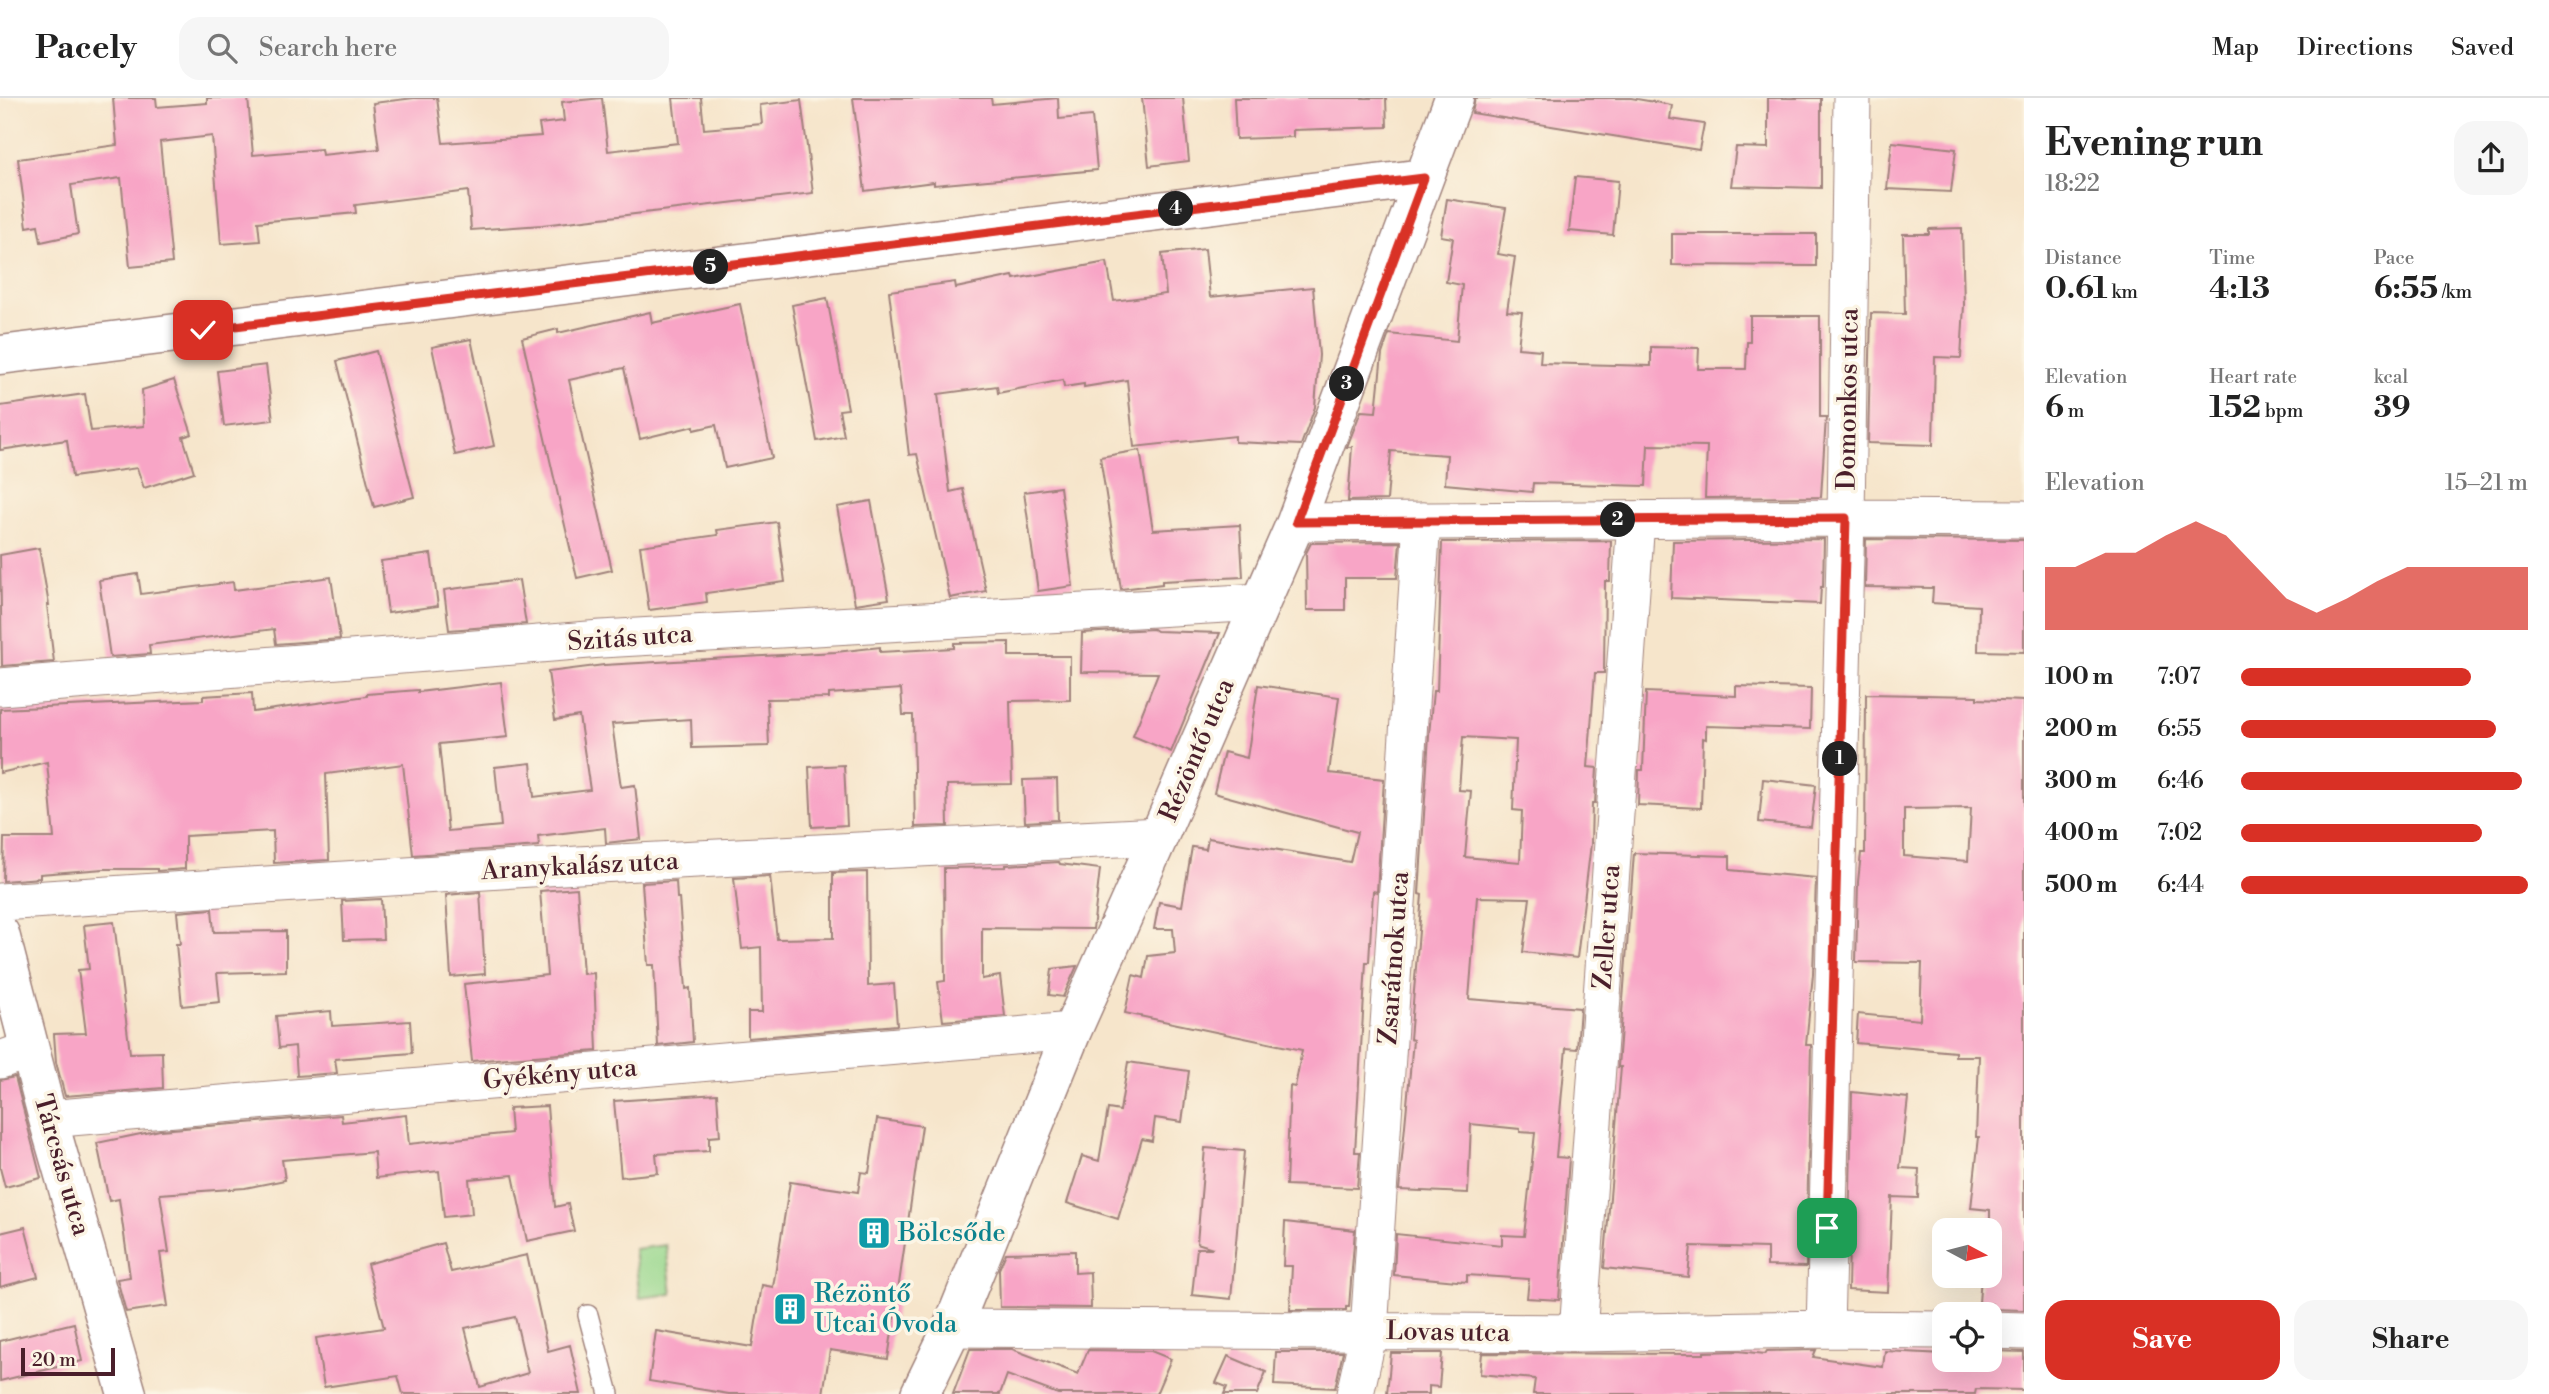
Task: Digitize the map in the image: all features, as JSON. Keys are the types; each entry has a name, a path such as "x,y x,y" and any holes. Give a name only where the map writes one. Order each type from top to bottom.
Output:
{"main road":[{"name":"Rézöntő utca","path":"920,1394 952,1328 1072,1031 1296,522 1454,98"},
{"path":"0,355 1424,178"},
{"name":"Tárcsás utca","path":"0,934 15,1055 48,1119 127,1394"}],"street":[{"name":"Domonkos utca","path":"1825,1329 1846,518 1852,98"},
{"path":"1296,522 2024,519"},
{"name":"Zeller utca","path":"1578,1333 1636,520"},
{"name":"Zsarátnok utca","path":"1355,1394 1369,1331 1422,521"},
{"name":"Szitás utca","path":"0,687 601,639 1261,602"},
{"name":"Aranykalász utca","path":"0,902 564,866 1160,836"},
{"name":"Gyékény utca","path":"48,1119 1072,1031"},
{"name":"Lovas utca","path":"952,1328 1578,1333 1932,1330"},
{"path":"2002,1330 2024,1331"}],"lane":[{"path":"588,1315 609,1394"}],"green space":[{"path":"666,1245 672,1294 640,1298 634,1249"}],"building":[{"path":"113,98 156,98 157,107 207,103 207,98 248,98 253,155 321,149 322,155 379,149 373,103 414,98 437,98 443,143 541,136 539,124 564,121 562,102 602,98 608,151 678,143 673,98 701,98 704,129 762,124 760,105 801,100 813,193 542,225 471,230 468,191 355,205 356,213 258,222 260,241 221,244 212,136 160,142 172,263 130,267 121,178 71,185 78,234 41,242 38,225 27,227 18,159 117,145"},
{"path":"853,98 991,98 992,104 1058,98 1059,119 1092,116 1097,170 934,185 934,182 865,191"},
{"path":"1142,98 1183,98 1189,161 1149,166"},
{"path":"1234,98 1386,98 1387,127 1293,130 1293,137 1236,139"},
{"path":"1475,98 1631,98 1672,105 1670,119 1704,124 1699,150 1472,113"},
{"path":"1768,98 1821,98 1821,188 1731,186 1736,147 1768,148"},
{"path":"1892,142 1956,149 1951,192 1887,189"},
{"path":"1575,177 1618,181 1613,235 1569,231"},
{"path":"1447,199 1506,208 1498,254 1515,257 1507,311 1522,312 1518,348 1541,350 1540,363 1651,366 1651,347 1699,348 1698,369 1746,369 1750,316 1820,316 1820,417 1826,417 1821,497 1705,498 1707,446 1648,445 1646,486 1533,483 1532,492 1445,484 1447,455 1391,451 1387,500 1348,501 1352,447 1347,447 1361,411 1376,412 1382,354 1389,334 1457,341 1462,285 1446,282 1453,238 1441,236"},
{"path":"1962,228 1964,305 1961,358 1935,357 1933,445 1868,443 1871,313 1905,314 1903,234 1929,234 1929,229"},
{"path":"1672,234 1816,234 1816,266 1672,265"},
{"path":"1205,249 1210,297 1313,287 1319,355 1315,407 1301,445 1235,442 1235,436 1134,447 1127,380 1084,387 1084,384 1064,387 1063,380 998,393 997,386 938,394 950,492 963,489 986,591 950,598 917,454 909,455 889,291 955,282 956,288 1013,276 1014,279 1107,262 1114,301 1166,294 1162,254"},
{"path":"827,298 848,409 839,410 844,436 817,441 792,305"},
{"path":"740,304 772,458 725,468 716,425 694,430 694,426 640,439 624,368 569,380 612,570 577,578 522,338 558,329 558,333 650,312 652,323"},
{"path":"471,339 494,446 455,455 432,347"},
{"path":"376,351 414,497 374,507 337,361"},
{"path":"266,365 273,420 224,426 217,371"},
{"path":"174,380 192,434 183,437 194,472 144,488 137,468 72,477 67,440 0,450 0,406 85,394 91,431 144,426 142,390"},
{"path":"1140,450 1153,530 1240,525 1243,577 1162,581 1162,584 1121,589 1100,457"},
{"path":"1060,487 1073,586 1038,591 1024,492"},
{"path":"871,501 889,599 855,604 837,507"},
{"path":"777,522 785,582 706,593 707,602 649,610 640,546 718,535 717,530"},
{"path":"1824,539 1820,604 1671,598 1673,541"},
{"path":"1866,539 2024,540 2024,652 1978,651 1979,606 1932,603 1933,588 1865,587"},
{"path":"1611,541 1610,581 1605,581 1604,673 1595,673 1588,767 1597,768 1595,803 1592,803 1591,844 1577,958 1523,952 1530,898 1477,897 1469,999 1580,1008 1577,1049 1566,1048 1556,1157 1569,1158 1559,1300 1527,1298 1529,1279 1467,1275 1467,1282 1394,1275 1396,1234 1502,1245 1502,1235 1524,1236 1535,1133 1471,1124 1468,1193 1399,1190 1413,1040 1410,1039 1422,895 1419,894 1429,735 1433,691 1437,691 1442,542","holes":["1463,737 1516,740 1513,810 1522,811 1520,862 1465,857 1471,791 1459,790"]},
{"path":"1400,542 1397,578 1345,578 1345,610 1307,610 1306,553 1311,543"},
{"path":"39,548 49,605 54,662 2,666 0,555"},
{"path":"431,554 438,606 388,613 381,561"},
{"path":"138,574 141,594 233,582 234,590 331,577 340,639 276,644 274,629 149,645 150,654 110,657 99,580"},
{"path":"519,580 526,624 449,630 444,590"},
{"path":"1153,629 1220,633 1171,752 1133,736 1158,673 1081,672 1082,633"},
{"path":"1009,642 1009,656 1070,656 1070,700 1010,701 1012,784 947,785 948,826 915,827 913,715 903,715 901,689 829,694 829,698 767,699 769,746 692,748 691,719 612,724 621,787 635,785 641,839 606,843 605,828 538,836 539,846 413,855 403,764 326,774 329,860 274,863 273,831 185,836 185,869 104,869 40,874 40,878 3,881 4,838 54,838 47,762 0,773 0,709 203,700 203,696 252,693 253,712 367,694 418,692 501,682 508,737 439,744 448,831 501,826 495,767 531,763 534,797 590,790 579,716 555,720 548,672 604,665 836,652 880,647 880,652 954,648 954,643"},
{"path":"1258,685 1339,697 1329,773 1384,779 1377,892 1373,891 1369,962 1366,962 1355,1152 1360,1152 1357,1188 1286,1185 1290,1086 1295,1087 1302,1050 1125,1013 1133,975 1144,978 1148,956 1175,953 1173,929 1154,929 1159,902 1182,906 1192,847 1206,849 1208,838 1350,862 1357,832 1214,793 1224,752 1247,758"},
{"path":"1736,686 1811,688 1810,729 1706,726 1706,739 1703,738 1701,808 1638,805 1639,770 1643,770 1646,692 1736,696"},
{"path":"1866,694 1977,696 1977,699 2024,701 2024,1310 2002,1309 2002,1302 1979,1302 1980,1288 2002,1288 2002,1218 1990,1218 1990,1210 1971,1208 1979,1137 1976,1137 1979,1056 1955,1056 1955,1052 1856,1043 1858,1014 1920,1020 1922,963 1856,962 1861,853 1865,853","holes":["1971,808 1968,861 1904,856 1904,809"]},
{"path":"844,765 847,825 812,827 809,767"},
{"path":"1057,779 1058,820 1025,822 1023,780"},
{"path":"1763,779 1816,785 1811,827 1759,822"},
{"path":"1634,853 1730,856 1730,870 1816,878 1813,974 1806,1045 1811,1045 1806,1267 1767,1266 1767,1248 1691,1246 1688,1277 1604,1268 1621,1067 1618,1067"},
{"path":"1059,862 1100,869 1093,929 982,928 982,979 1000,976 1005,1016 943,1021 938,982 945,981 944,868 1006,867"},
{"path":"867,872 868,986 894,984 897,1025 748,1038 748,1012 762,1012 761,947 742,949 734,878 770,876 777,939 833,938 833,873"},
{"path":"676,881 686,989 690,988 693,1042 658,1046 654,965 648,965 642,883"},
{"path":"577,888 583,974 594,973 597,1051 472,1061 464,984 547,975 540,891"},
{"path":"480,892 485,974 451,977 446,895"},
{"path":"381,899 383,939 344,940 342,901"},
{"path":"212,909 214,932 286,931 286,971 217,973 220,1002 182,1006 176,944 180,944 177,912"},
{"path":"114,922 130,1053 162,1052 163,1088 65,1096 56,1062 54,1034 86,1033 78,970 89,969 84,925"},
{"path":"1077,966 1063,997 1049,995 1052,969"},
{"path":"331,1011 332,1026 410,1021 412,1053 335,1059 337,1073 297,1076 295,1046 279,1048 276,1016"},
{"path":"1128,1062 1189,1071 1182,1122 1155,1118 1152,1141 1142,1139 1118,1219 1067,1203 1082,1156 1099,1161 1108,1109 1120,1111"},
{"path":"15,1077 41,1178 5,1187 0,1168 0,1080"},
{"path":"1852,1092 1908,1098 1900,1168 1919,1169 1918,1198 1892,1197 1888,1292 1848,1290"},
{"path":"717,1094 720,1136 709,1137 709,1151 656,1154 658,1173 621,1177 614,1101"},
{"path":"547,1106 555,1207 568,1204 574,1231 527,1241 513,1175 469,1179 472,1214 444,1217 439,1171 376,1178 374,1152 282,1160 285,1180 245,1188 160,1194 169,1252 160,1253 168,1306 126,1312 117,1279 130,1277 119,1199 109,1201 97,1143 160,1130 341,1115 342,1122 406,1115 409,1144 511,1133 509,1108"},
{"path":"877,1119 922,1126 888,1359 830,1350 823,1394 729,1394 649,1381 656,1331 752,1347 762,1285 773,1287 790,1182 858,1192 861,1172 869,1173"},
{"path":"1205,1148 1244,1151 1231,1299 1192,1295 1197,1248 1213,1248 1197,1243"},
{"path":"1285,1222 1355,1230 1349,1307 1346,1307 1346,1310 1290,1310 1292,1266 1283,1266"},
{"path":"25,1227 38,1277 0,1287 0,1233"},
{"path":"443,1243 451,1272 527,1255 548,1351 570,1345 581,1394 403,1394 398,1376 324,1387 316,1338 384,1328 367,1264","holes":["515,1317 528,1373 480,1387 465,1328"]},
{"path":"1075,1251 1075,1273 1090,1272 1091,1308 1000,1307 999,1269 1006,1253"},
{"path":"74,1323 82,1361 0,1381 0,1341"},
{"path":"970,1349 1012,1349 1078,1374 1088,1350 1151,1351 1171,1359 1156,1394 1058,1394 1007,1375 1000,1394 953,1394"},
{"path":"1816,1350 1813,1357 1883,1367 1885,1351 1932,1353 1932,1372 2002,1372 2002,1351 2024,1352 2024,1390 1976,1389 1975,1394 1533,1394 1535,1379 1480,1374 1482,1353 1704,1354 1738,1351 1765,1354 1767,1351"},
{"path":"1276,1352 1343,1352 1335,1388 1274,1385"},
{"path":"1391,1353 1442,1353 1439,1387 1429,1386 1429,1394 1387,1394"},
{"path":"1228,1356 1266,1372 1257,1394 1224,1394 1227,1387 1216,1383"}],"place":[{"name":"Bölcsőde","path":"874,1233"},
{"name":"Rézöntő Utcai Óvoda","path":"790,1309"}],"route":[{"path":"203,330 1424,178 1296,522 1846,518 1827,1228"}]}
